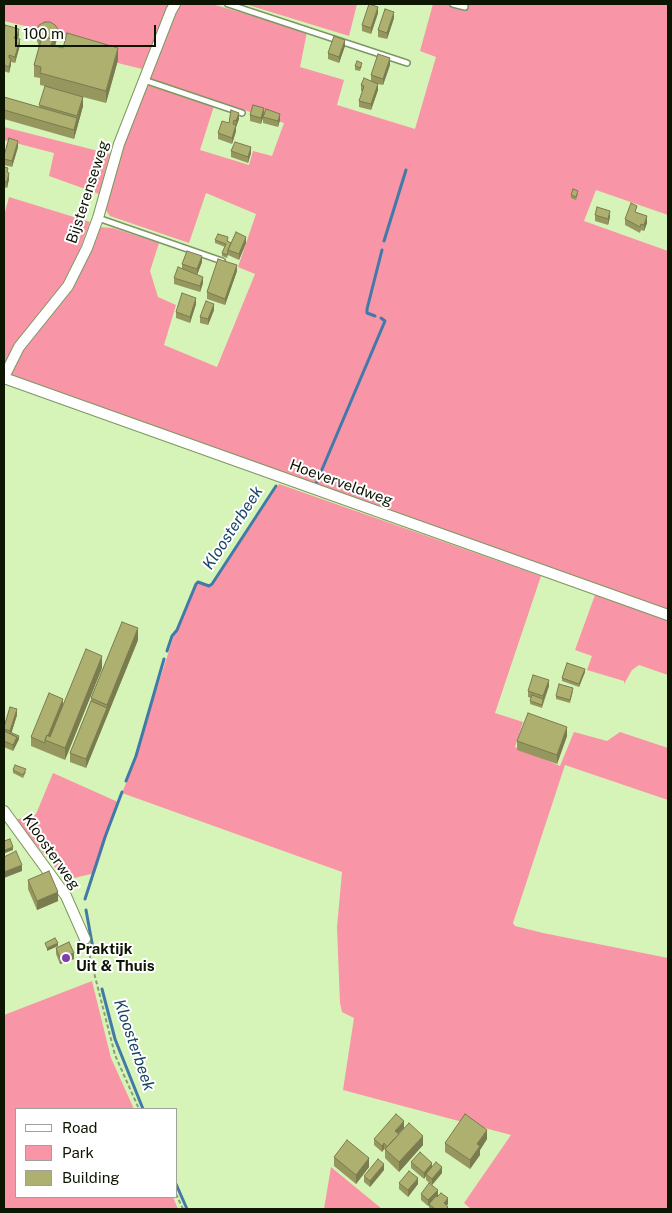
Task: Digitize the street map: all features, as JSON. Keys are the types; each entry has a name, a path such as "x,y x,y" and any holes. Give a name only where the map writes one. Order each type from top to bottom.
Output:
{"street":[{"name":"Bijsterenseweg","path":"4,377 19,347 68,286 87,248 98,218 119,144 143,80 176,4"},
{"name":"Hoeverveldweg","path":"4,377 668,616"},
{"name":"Kloosterweg","path":"4,811 66,896 85,939"}],"lane":[{"path":"228,4 407,63"},
{"path":"453,4 465,7"},
{"path":"143,80 242,113"},
{"path":"98,218 225,262"}],"path":[{"path":"85,939 115,1055 139,1108"}],"green space":[{"path":"4,4 170,4 142,69 65,50 68,36 4,21"},
{"path":"180,4 212,4 307,32 300,67 344,80 337,105 415,129 436,57 420,51 433,4 668,4 668,215 596,190 584,221 668,251 668,611 11,377 10,372 20,355 38,329 66,296 79,274 99,227 113,228 159,243 150,271 158,297 176,305 164,345 217,367 255,274 238,267 256,214 206,193 189,243 110,216 105,209 127,136 147,85 214,106 200,150 249,165 253,151 272,156 284,123 149,79"},
{"path":"245,4 357,4 349,36"},
{"path":"4,127 110,154 99,194 49,176 54,153 4,140"},
{"path":"9,197 90,222 80,249 62,285 28,328 4,364 4,216"},
{"path":"279,484 541,576 495,713 523,722 515,747 560,766 574,732 607,741 620,732 668,748 668,800 565,765 513,923 515,926 543,933 668,958 668,1209 471,1209 464,1203 511,1135 343,1090 354,1018 342,1012 340,1003 337,927 342,872 122,793 175,632 178,630 197,583 211,586"},
{"path":"595,595 668,620 668,675 639,665 632,670 624,684 624,681 587,670 592,656 575,650"},
{"path":"53,773 118,802 95,873 66,880 15,820 36,814"},
{"path":"92,981 111,1058 134,1108 15,1108 15,1198 173,1198 178,1209 4,1209 4,1015"},
{"path":"331,1167 337,1172 382,1209 324,1209"}],"building":[{"path":"369,4 378,7 371,28 362,25"},
{"path":"385,9 394,12 387,33 378,30"},
{"path":"50,22 58,29 53,41 53,39 42,37 39,40 37,29 39,25"},
{"path":"5,25 19,29 17,36 14,38 20,39 15,57 9,55 11,59 9,67 4,65"},
{"path":"67,33 118,48 106,91 40,73 41,67 34,65 42,37 53,39 51,45 63,48"},
{"path":"334,36 345,40 339,57 328,53"},
{"path":"378,54 390,58 383,79 371,75"},
{"path":"357,61 362,63 360,68 355,66"},
{"path":"364,78 378,84 371,104 359,101 364,86 361,85"},
{"path":"45,86 83,97 77,116 39,105"},
{"path":"4,97 77,118 74,130 4,110"},
{"path":"253,105 264,108 261,118 250,115"},
{"path":"266,109 280,114 278,121 263,117"},
{"path":"231,110 239,113 236,121 234,120 233,124 236,125 232,138 218,133 222,121 229,123"},
{"path":"9,138 18,141 12,161 4,159"},
{"path":"235,142 251,147 248,157 231,151"},
{"path":"4,167 8,168 7,172 9,173 7,182 4,181"},
{"path":"573,189 578,191 576,197 571,195"},
{"path":"631,203 637,206 635,212 647,216 644,225 641,224 640,227 625,219"},
{"path":"597,207 610,211 608,219 595,215"},
{"path":"236,232 246,237 239,254 228,250"},
{"path":"218,234 228,237 227,241 231,243 227,255 222,253 226,244 215,240"},
{"path":"187,251 202,256 197,269 182,264"},
{"path":"218,259 237,265 225,299 207,292"},
{"path":"178,267 203,277 200,286 174,278"},
{"path":"182,293 196,298 190,317 176,312"},
{"path":"206,301 214,304 208,319 200,317"},
{"path":"122,622 138,628 107,705 91,698"},
{"path":"86,649 102,656 65,748 45,740 47,735 50,737"},
{"path":"567,663 585,669 579,684 562,678"},
{"path":"533,675 549,680 543,696 528,691"},
{"path":"559,684 573,688 570,700 556,696"},
{"path":"49,693 63,699 45,743 31,737"},
{"path":"532,695 543,699 542,705 530,701"},
{"path":"91,701 107,708 86,759 70,753"},
{"path":"10,707 17,709 10,731 4,729 4,727"},
{"path":"528,713 567,727 557,755 517,741"},
{"path":"4,731 17,737 13,745 4,741"},
{"path":"15,765 26,769 23,775 13,770"},
{"path":"10,839 13,847 5,850 4,841"},
{"path":"16,851 22,865 4,872 4,857"},
{"path":"49,871 58,892 37,901 28,880"},
{"path":"55,938 58,943 47,948 45,943"},
{"path":"69,942 74,953 60,958 56,948"},
{"path":"396,1114 404,1121 395,1131 399,1134 387,1147 384,1143 382,1146 374,1139"},
{"path":"465,1114 487,1130 477,1144 480,1146 470,1160 445,1143"},
{"path":"409,1123 423,1136 399,1162 385,1149"},
{"path":"347,1140 369,1158 356,1175 334,1157"},
{"path":"420,1152 432,1163 424,1173 411,1162"},
{"path":"378,1159 384,1164 370,1181 364,1176"},
{"path":"436,1162 442,1167 432,1179 426,1174"},
{"path":"409,1171 418,1178 408,1190 399,1183"},
{"path":"429,1183 438,1190 428,1200 421,1194"},
{"path":"441,1193 448,1198 444,1203 448,1207 446,1209 435,1209 429,1204"}],"waterway":[{"name":"Kloosterbeek","path":"384,241 406,170"},
{"name":"Kloosterbeek","path":"375,316 367,313 367,309 382,250"},
{"name":"Kloosterbeek","path":"315,486 385,321 381,318"},
{"name":"Kloosterbeek","path":"167,651 196,584 198,582 209,586 212,584 276,486"},
{"name":"Kloosterbeek","path":"126,781 136,756 164,659"},
{"name":"Kloosterbeek","path":"85,899 122,792"},
{"name":"Kloosterbeek","path":"86,910 94,954"},
{"name":"Kloosterbeek","path":"102,989 115,1039 143,1108"},
{"name":"Kloosterbeek","path":"178,1189 187,1209"}],"place":[{"name":"Praktijk Uit & Thuis","path":"66,958"}]}
